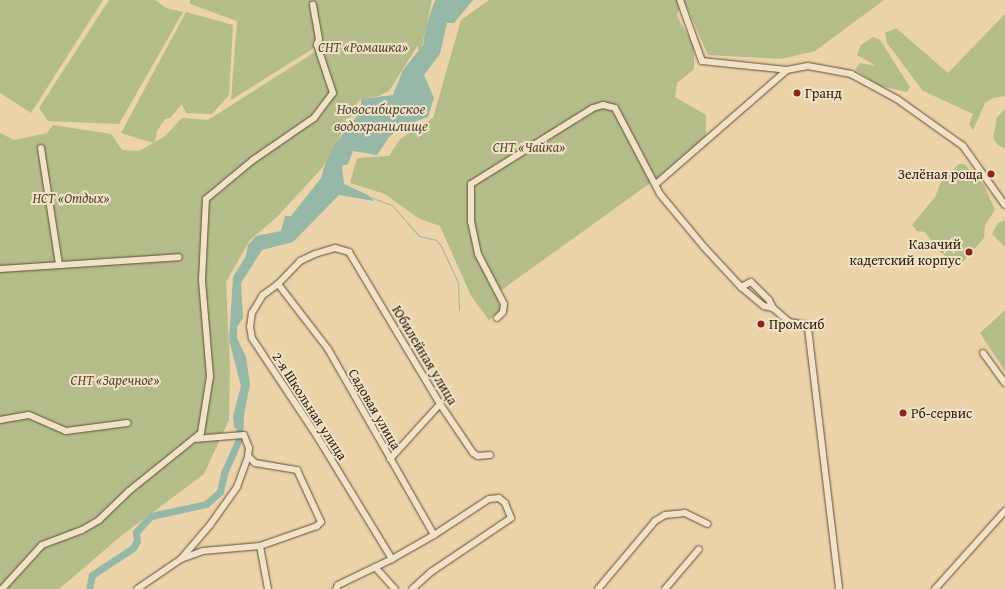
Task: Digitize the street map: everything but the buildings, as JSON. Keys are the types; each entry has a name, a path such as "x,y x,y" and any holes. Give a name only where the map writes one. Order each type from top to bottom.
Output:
{"street":[{"path":"680,0 702,61 787,70 808,66 851,74 897,99 963,146 1005,205"},
{"path":"2,589 42,545 82,530 99,520 129,491 201,433 210,376 202,280 206,199 253,160 309,122 333,93 317,45 320,39 313,5"},
{"path":"656,184 787,70"},
{"path":"497,318 503,312 504,304 478,254 471,222 471,184 593,108 603,105 614,108 660,194 699,241 741,287 764,306 773,308"},
{"path":"41,148 59,264"},
{"name":"2-я Школьная улица","path":"349,252 335,248 315,254 300,261 278,284 263,295 252,313 250,327 252,338 317,436 392,559"},
{"name":"Юбилейная улица","path":"349,252 440,404 473,453 478,456 490,455"},
{"path":"0,269 179,257"},
{"path":"741,287 751,282 769,300 773,308 789,322 806,325 808,328 839,589"},
{"name":"Садовая улица","path":"278,284 328,349 434,535"},
{"path":"983,353 1005,383"},
{"path":"390,459 440,404"},
{"path":"0,420 29,415 66,431 127,422"},
{"path":"137,589 181,559 210,526 237,487 248,456 249,448 244,435 194,439"},
{"path":"181,559 203,552 260,546 317,526 320,517 297,470 255,463 248,456"},
{"path":"336,589 338,585 392,559 434,535 489,500 499,498 505,503 511,518 430,572 412,589"},
{"path":"935,589 993,528 1005,511"},
{"path":"598,589 655,520 665,515 685,513 708,524"},
{"path":"260,546 268,589"},
{"path":"665,589 699,550"},
{"path":"375,567 394,589"}],"green space":[{"path":"0,0 103,0 31,113 0,93"},
{"path":"109,0 155,0 166,8 183,12 119,124 48,121 39,108"},
{"path":"190,0 432,0 421,50 418,50 418,45 389,91 379,96 361,99 350,110 353,113 322,168 277,217 250,240 226,282 230,367 229,420 204,474 121,536 59,589 0,589 0,133 14,140 47,133 53,125 111,134 122,150 139,151 153,143 121,133 186,12 233,25 229,95 212,114 186,113 182,104 170,118 165,119 157,131 155,142 165,136 182,118 208,120 315,52 314,48 231,100 237,21 190,4"},
{"name":"СНТ «Чайка»","path":"489,0 681,0 677,16 694,47 694,69 677,83 675,97 706,115 706,136 660,176 496,294 501,310 489,320 471,296 440,226 418,218 385,194 350,183 357,158 389,156 400,139 433,118 461,20"},
{"path":"684,0 884,0 815,51 781,59 708,55"},
{"path":"1005,14 1005,96 993,98 985,103 973,130 969,124 973,114 923,91 887,43 885,33 896,28 948,73"},
{"path":"873,37 880,40 910,87 907,92 880,86 855,70 860,63 876,66 857,55 861,45"},
{"path":"1005,109 1005,149 998,145 993,138 997,117"},
{"path":"959,164 964,164 984,185 995,210 985,225 984,238 960,265 956,265 939,251 925,232 917,231 912,225 935,197 941,182"},
{"path":"1005,220 1005,247 992,234 998,223"},
{"path":"1005,310 1005,371 980,333"}],"water":[{"name":"Новосибирское водохранилище","path":"435,0 473,0 454,23 447,23 440,54 424,75 434,98 428,117 403,126 389,137 377,155 353,151 348,164 342,166 344,184 368,195 374,201 339,195 293,242 262,250 241,283 243,318 237,327 237,338 246,357 250,384 243,421 240,428 234,428 233,416 241,386 229,340 233,277 246,256 248,245 256,236 281,231 285,216 291,216 321,178 326,161 335,144 361,111 361,99 393,95 403,70 423,45 426,26"}],"waterway":[{"path":"370,197 392,205 419,236 436,240 441,246 458,282 459,310"},
{"path":"89,589 92,575 133,548 137,541 136,532 151,516 206,504 220,492 224,473 239,439 240,420"}],"place":[{"name":"Гранд","path":"797,93"},
{"name":"Зелёная роща","path":"991,174"},
{"name":"Казачий кадетский корпус","path":"969,252"},
{"name":"Промсиб","path":"761,324"},
{"name":"Рб-сервис","path":"903,413"}],"park label":[{"name":"СНТ «Ромашка»","path":"363,47"},
{"name":"НСТ «Отдых»","path":"71,198"},
{"name":"СНТ «Заречное»","path":"115,380"}]}
